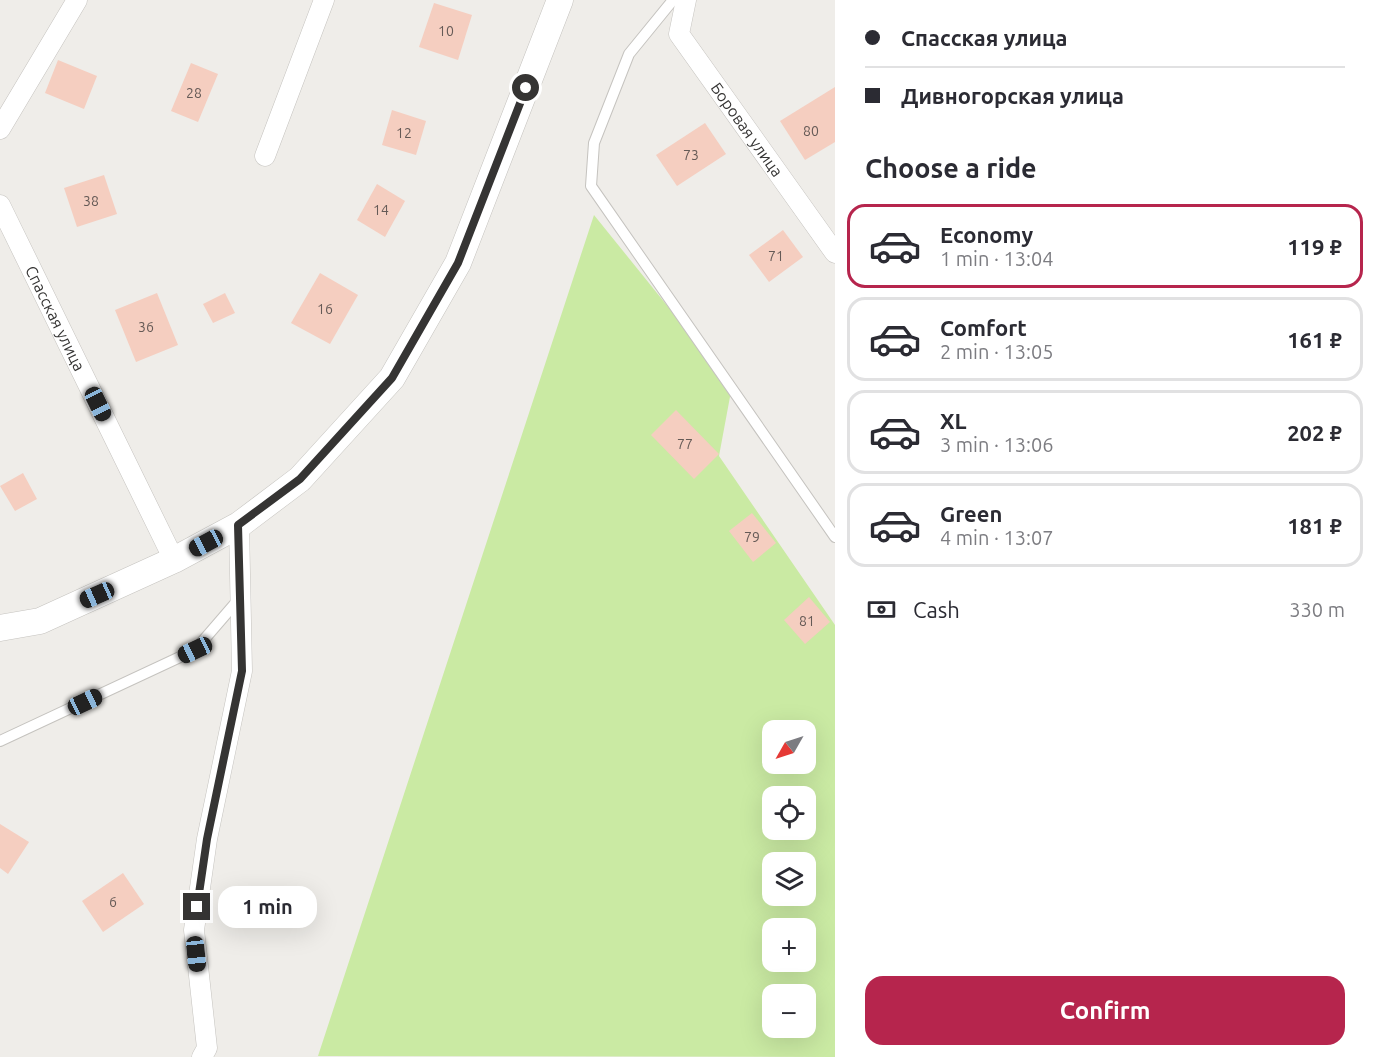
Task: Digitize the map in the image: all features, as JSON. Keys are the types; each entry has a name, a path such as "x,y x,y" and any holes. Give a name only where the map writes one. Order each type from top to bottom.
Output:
{"street":[{"path":"0,129 77,0"},
{"path":"265,156 324,0"},
{"path":"0,628 40,621 174,560 238,525 300,479 392,378 458,263 560,0"},
{"name":"Боровая улица","path":"686,0 679,34 833,247"},
{"name":"Спасская улица","path":"0,205 174,560"},
{"path":"202,1057 207,1048 194,930 207,839 242,671 238,525"}],"lane":[{"path":"673,0 629,54 594,143 591,186 835,537"},
{"path":"0,741 195,650 240,599"}],"green space":[{"path":"594,215 732,386 719,456 835,625 835,1057 318,1056"}],"building":[{"path":"434,3 472,15 458,60 419,47"},
{"path":"58,60 97,76 84,109 45,93"},
{"path":"191,63 218,74 198,122 171,111"},
{"path":"835,87 835,142 805,160 780,121"},
{"path":"392,110 426,121 416,155 382,145"},
{"path":"705,123 726,154 677,186 656,155"},
{"path":"104,175 117,214 77,227 64,188"},
{"path":"377,184 405,201 385,237 357,220"},
{"path":"783,230 803,257 769,282 749,255"},
{"path":"320,273 358,295 330,344 291,323"},
{"path":"157,293 178,345 136,362 115,310"},
{"path":"225,293 235,313 213,323 203,304"},
{"path":"676,410 719,454 694,479 651,435"},
{"path":"23,473 37,499 15,511 0,486"},
{"path":"752,513 776,543 753,562 729,531"},
{"path":"809,597 830,622 805,644 784,620"},
{"path":"0,824 29,842 8,874 0,868"},
{"path":"123,873 144,904 103,932 82,901"}],"route":[{"path":"197,907 207,839 242,671 238,525 300,479 392,378 458,263 526,88"}]}
